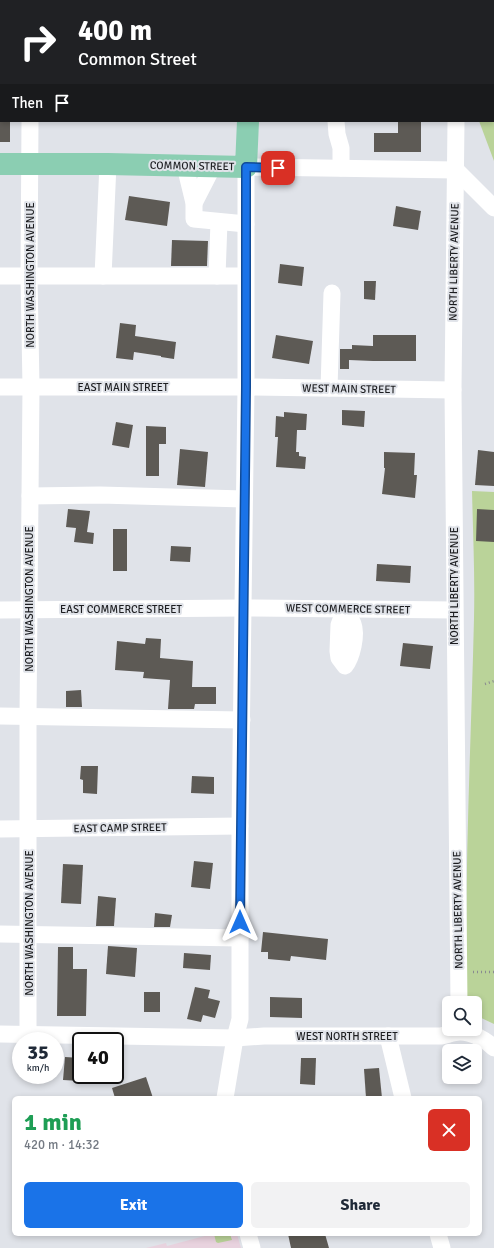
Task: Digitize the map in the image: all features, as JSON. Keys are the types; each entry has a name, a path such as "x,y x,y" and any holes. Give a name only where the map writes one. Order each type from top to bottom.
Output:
{"main road":[{"path":"246,167 248,122"},
{"name":"COMMON STREET","path":"0,164 108,164 246,167"}],"street":[{"name":"NORTH WASHINGTON AVENUE","path":"28,1032 28,716 31,387 29,276 30,122"},
{"path":"336,122 337,134 341,148 341,168"},
{"name":"NORTH LIBERTY AVENUE","path":"456,122 453,390 459,996"},
{"path":"103,276 108,164"},
{"path":"185,166 194,203 194,220 246,224"},
{"path":"194,203 213,166"},
{"name":"COMMON STREET","path":"246,167 456,170"},
{"path":"225,1096 235,1038 240,1019 240,826 246,387 246,167"},
{"path":"456,170 494,208"},
{"path":"217,276 219,222"},
{"path":"0,276 245,276"},
{"path":"329,388 332,293"},
{"name":"EAST MAIN STREET","path":"0,387 246,387"},
{"name":"WEST MAIN STREET","path":"246,387 453,390"},
{"path":"30,496 244,499"},
{"name":"WEST COMMERCE STREET","path":"243,608 454,610"},
{"name":"EAST COMMERCE STREET","path":"0,610 243,608"},
{"path":"0,716 242,720"},
{"name":"EAST CAMP STREET","path":"0,829 240,826"},
{"path":"0,934 240,938"},
{"name":"WEST NORTH STREET","path":"0,1034 12,1034"},
{"name":"WEST NORTH STREET","path":"64,1035 235,1038 264,1036 442,1036"},
{"path":"388,1036 403,1096"},
{"path":"475,1036 482,1039 494,1048"},
{"path":"249,1236 252,1248"},
{"path":"439,1236 442,1248"}],"path":[{"path":"485,684 494,681"},
{"path":"458,973 494,972"}],"shaded area":[{"path":"204,1236 238,1236 241,1248 146,1248 166,1243 167,1246"}],"green space":[{"path":"479,122 494,122 494,161"},
{"path":"472,491 494,492 494,1024 482,1018 482,996 467,996 466,907 474,571"},
{"path":"214,1236 231,1236 232,1240 218,1243 216,1242"}],"building":[{"path":"0,122 10,122 10,142 0,142"},
{"path":"398,122 421,122 421,152 374,152 374,133 398,133"},
{"path":"129,196 170,202 167,226 125,220"},
{"path":"396,206 421,211 418,230 393,226"},
{"path":"172,240 208,241 207,266 171,266"},
{"path":"280,264 304,267 302,286 278,283"},
{"path":"364,281 376,281 375,300 364,299"},
{"path":"120,323 136,325 135,336 176,342 174,359 134,352 133,360 116,358"},
{"path":"276,335 313,341 309,364 272,358"},
{"path":"373,335 416,335 416,361 349,360 349,369 340,369 340,349 352,349 352,345 373,346"},
{"path":"342,410 365,411 364,427 342,425"},
{"path":"284,412 307,414 306,430 297,430 296,452 299,452 299,456 306,457 305,469 276,467 278,437 275,437 276,416 284,417"},
{"path":"116,422 133,425 129,448 112,445"},
{"path":"146,426 166,427 166,444 159,444 159,476 146,476"},
{"path":"180,449 208,452 205,487 177,485"},
{"path":"478,450 494,452 494,486 475,485"},
{"path":"384,452 415,453 414,475 417,475 415,498 382,494 385,468"},
{"path":"68,509 90,511 87,532 94,533 93,544 74,542 76,528 66,527"},
{"path":"477,509 494,510 494,542 476,541"},
{"path":"113,529 127,529 127,571 113,571"},
{"path":"171,546 191,547 190,562 170,561"},
{"path":"377,564 411,566 410,583 376,581"},
{"path":"146,638 161,639 160,658 193,661 192,687 216,687 216,704 195,704 194,709 168,709 170,680 143,678 144,672 115,670 117,641 145,644"},
{"path":"403,643 433,646 430,669 400,666"},
{"path":"81,690 82,707 66,707 66,691"},
{"path":"81,766 98,766 97,794 83,793 83,780 80,779"},
{"path":"192,776 214,777 214,794 191,793"},
{"path":"194,861 213,863 210,889 191,887"},
{"path":"63,864 83,865 81,904 61,903"},
{"path":"98,896 116,898 114,926 96,926"},
{"path":"155,913 172,915 170,927 154,927"},
{"path":"263,932 328,939 326,960 291,956 290,961 268,959 268,952 261,952"},
{"path":"108,946 137,948 135,977 106,974"},
{"path":"58,947 73,947 73,969 87,969 86,1016 57,1016"},
{"path":"184,953 211,955 210,970 183,968"},
{"path":"195,987 210,990 208,998 220,1001 215,1018 203,1015 201,1022 187,1019"},
{"path":"144,992 160,992 160,1012 144,1012"},
{"path":"270,997 302,998 302,1018 270,1017"},
{"path":"65,1057 72,1057 72,1080 64,1080"},
{"path":"301,1058 316,1058 315,1085 300,1084"},
{"path":"379,1068 382,1096 366,1096 364,1069"},
{"path":"146,1077 152,1096 114,1096 112,1088"},
{"path":"288,1236 326,1236 329,1248 291,1248"}],"route":[{"path":"240,922 246,387 246,167 278,168"}]}
